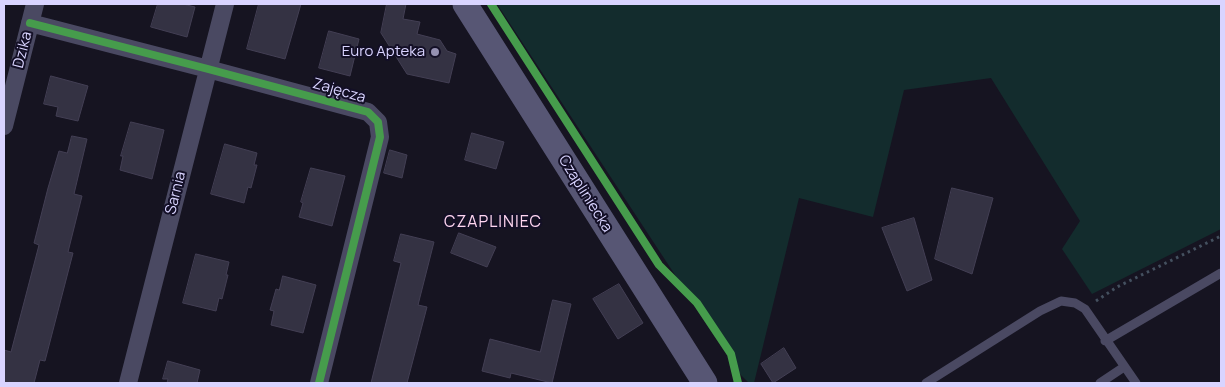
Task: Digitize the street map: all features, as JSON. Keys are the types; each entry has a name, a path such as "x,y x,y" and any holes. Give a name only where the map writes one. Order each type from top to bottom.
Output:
{"main road":[{"name":"Czapliniecka","path":"465,4 705,383"}],"street":[{"name":"Dzika","path":"4,126 35,4"},
{"name":"Sarnia","path":"128,383 225,4"},
{"name":"Zajęcza","path":"30,23 368,112 378,122 380,137 319,383"}],"lane":[{"path":"1106,341 1221,273"},
{"path":"926,383 1040,310 1061,301 1075,303 1084,309 1136,383"},
{"path":"1100,383 1124,367"}],"path":[{"path":"1084,309 1117,287 1221,236"}],"green space":[{"path":"497,4 1221,4 1221,229 1092,294 1062,249 1080,221 991,78 904,90 873,217 799,198 754,383 749,383 737,371 734,353 699,302 681,284"}],"building":[{"path":"158,4 183,4 195,7 187,37 151,27"},
{"path":"259,4 301,4 285,59 247,49"},
{"path":"387,4 406,4 403,19 420,22 417,34 440,40 447,51 456,54 449,83 407,74 381,33"},
{"path":"329,31 359,39 350,76 319,68"},
{"path":"51,76 88,86 78,121 56,116 58,107 44,104"},
{"path":"131,122 164,130 152,179 120,170 123,156 121,156"},
{"path":"472,133 504,142 496,169 465,160"},
{"path":"72,136 87,139 74,194 82,196 68,252 73,253 45,361 40,360 34,383 4,383 4,350 11,352 39,245 34,243 48,188 59,151 67,153"},
{"path":"225,144 257,153 254,165 257,165 251,188 248,187 244,203 211,194"},
{"path":"390,150 407,155 402,178 384,173"},
{"path":"311,168 345,176 332,226 299,217 303,203 301,202"},
{"path":"952,188 993,198 972,274 935,259"},
{"path":"914,218 932,280 907,291 882,228"},
{"path":"459,233 496,247 487,267 451,253"},
{"path":"401,234 434,242 418,305 427,307 407,383 371,383 401,263 394,261"},
{"path":"196,254 229,262 222,299 219,298 216,311 183,303"},
{"path":"283,276 316,285 303,333 271,325 274,311 270,310 276,289 279,290"},
{"path":"619,284 643,323 618,339 593,299"},
{"path":"553,300 571,304 552,383 511,373 510,378 482,371 490,339 540,352"},
{"path":"784,348 796,368 773,383 761,364"},
{"path":"168,361 200,370 197,383 167,383 168,379 163,379"}],"cycle path":[{"path":"491,4 659,265 697,303 731,354 738,383"},
{"path":"30,23 368,112 378,122 380,137 319,383"}],"place":[{"name":"Euro Apteka","path":"435,52"}],"district":[{"name":"CZAPLINIEC","path":"493,223"}]}
